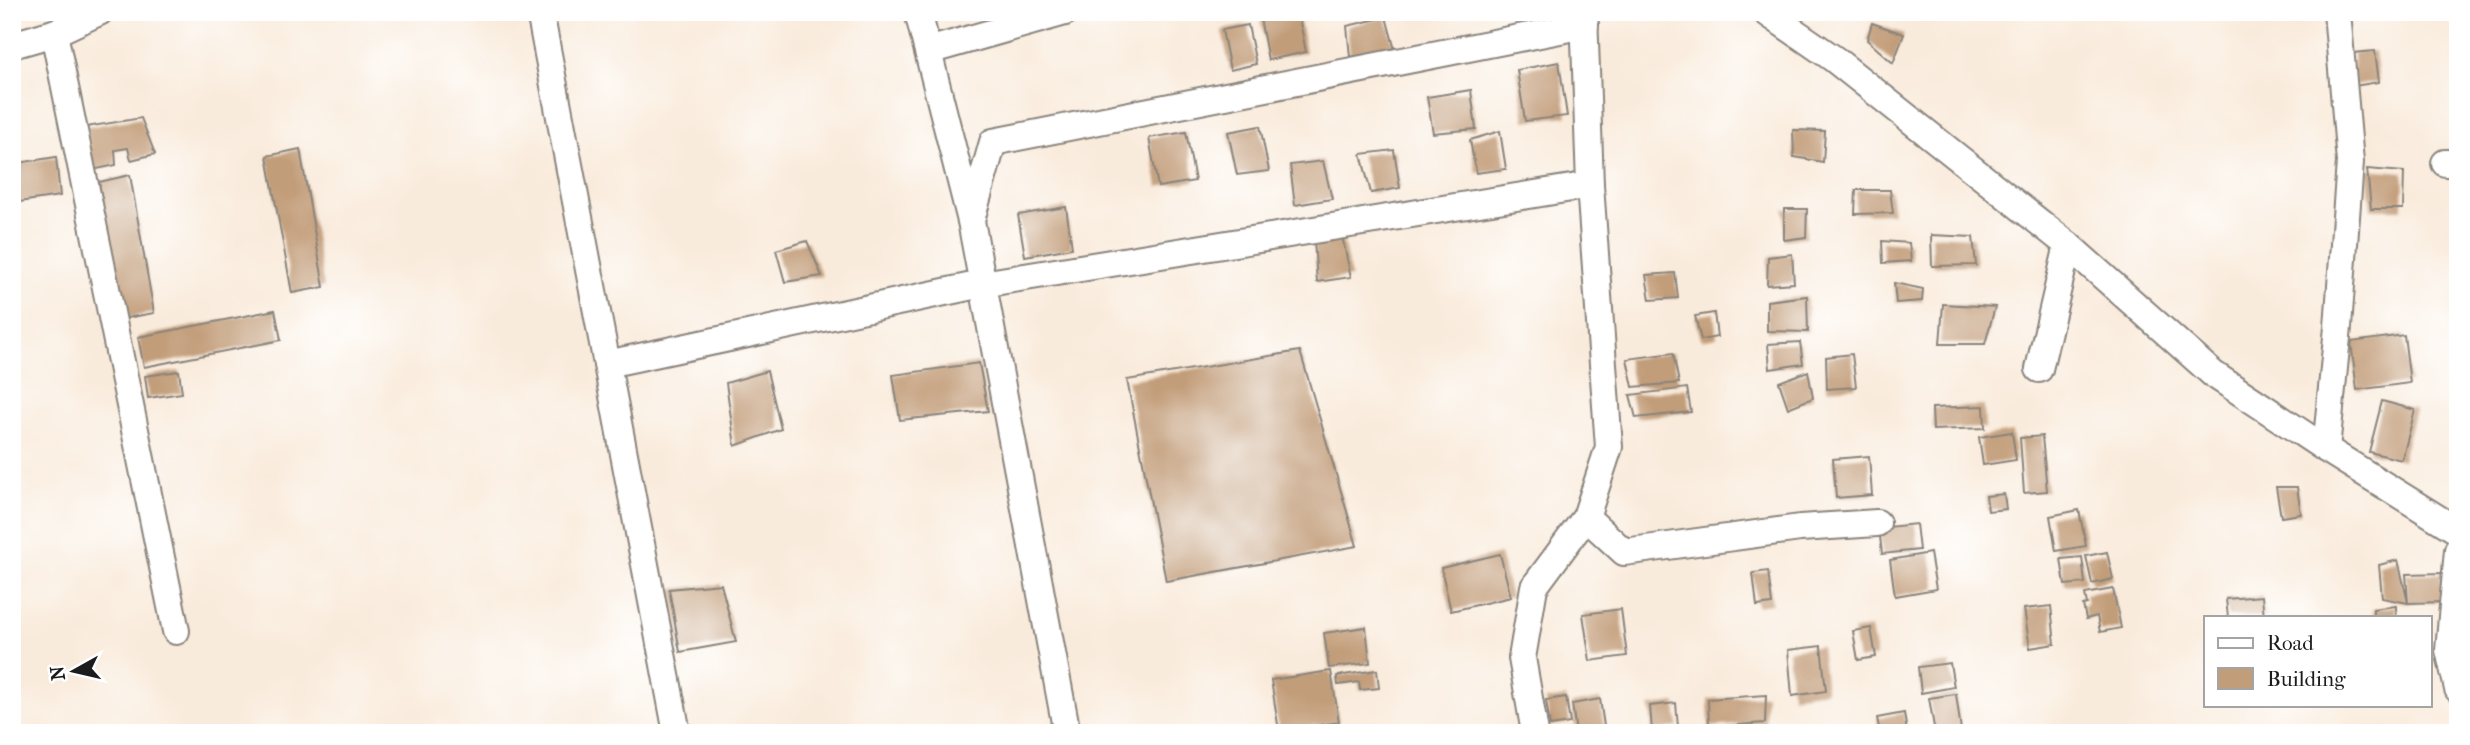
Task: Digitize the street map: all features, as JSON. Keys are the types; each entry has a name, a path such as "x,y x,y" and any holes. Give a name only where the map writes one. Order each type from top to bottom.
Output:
{"street":[{"path":"12,45 54,33 99,12"},
{"path":"540,12 677,733"},
{"path":"918,12 971,221 1067,733"},
{"path":"928,51 1065,12"},
{"path":"1766,12 1834,59 2068,245 2213,374 2326,449 2458,531"},
{"path":"2326,449 2350,162 2337,12"},
{"path":"971,221 993,142 1584,18 1590,185 1609,447 1586,517 1534,587 1522,659 1535,733"},
{"path":"54,33 176,631"},
{"path":"607,364 982,284 1590,185"},
{"path":"2039,369 2068,245"},
{"path":"1586,517 1624,552 1800,528 1877,523"},
{"path":"2458,550 2449,650 2458,690"}],"building":[{"path":"1298,12 1306,52 1268,60 1259,13"},
{"path":"1386,17 1395,50 1350,57 1347,26"},
{"path":"1872,23 1904,34 1893,63 1867,40"},
{"path":"1248,25 1256,64 1230,70 1222,30"},
{"path":"2375,51 2379,82 2354,86 2353,53"},
{"path":"1559,62 1567,116 1525,121 1517,70"},
{"path":"1471,90 1476,129 1433,133 1427,97"},
{"path":"141,118 155,154 131,160 128,148 115,150 116,165 92,170 86,127"},
{"path":"1260,126 1269,171 1237,175 1228,132"},
{"path":"1793,130 1825,131 1823,162 1794,157"},
{"path":"1500,131 1506,169 1476,173 1470,140"},
{"path":"1186,132 1195,181 1158,187 1149,138"},
{"path":"300,149 324,287 292,293 267,156"},
{"path":"1394,150 1400,188 1371,193 1361,154"},
{"path":"56,157 60,196 12,203 12,164"},
{"path":"1323,161 1332,199 1295,205 1290,165"},
{"path":"2367,169 2404,172 2403,209 2371,209"},
{"path":"130,175 154,313 121,319 99,182"},
{"path":"1856,190 1890,190 1893,213 1855,214"},
{"path":"1066,207 1072,248 1025,256 1018,215"},
{"path":"1784,209 1807,209 1806,237 1784,240"},
{"path":"1931,235 1973,237 1976,265 1932,266"},
{"path":"1342,236 1351,277 1317,282 1314,240"},
{"path":"807,241 822,276 785,282 776,250"},
{"path":"1882,241 1909,243 1911,261 1883,263"},
{"path":"1792,254 1794,283 1767,285 1768,257"},
{"path":"1675,273 1678,298 1650,300 1646,275"},
{"path":"1894,283 1923,289 1922,301 1896,303"},
{"path":"1807,296 1808,332 1767,331 1767,301"},
{"path":"1943,304 1995,307 1985,344 1940,344"},
{"path":"275,310 281,340 144,367 138,337"},
{"path":"1714,313 1717,337 1701,340 1695,316"},
{"path":"2404,335 2410,383 2357,390 2351,342"},
{"path":"1800,342 1803,364 1770,369 1768,344"},
{"path":"1300,351 1357,546 1166,581 1127,380"},
{"path":"1673,353 1679,383 1633,387 1627,359"},
{"path":"1852,354 1856,387 1827,389 1826,357"},
{"path":"979,363 988,411 900,420 893,375"},
{"path":"179,371 182,393 148,398 145,376"},
{"path":"767,371 781,429 735,446 726,383"},
{"path":"1808,371 1813,398 1788,408 1779,382"},
{"path":"1687,388 1691,412 1636,418 1630,395"},
{"path":"2382,401 2415,410 2402,460 2369,452"},
{"path":"1984,406 1985,428 1933,430 1932,408"},
{"path":"2012,432 2016,460 1983,465 1979,437"},
{"path":"2042,436 2047,491 2024,493 2020,438"},
{"path":"1869,456 1872,495 1836,498 1833,459"},
{"path":"2276,487 2297,487 2301,514 2281,517"},
{"path":"2004,494 2006,509 1988,511 1986,496"},
{"path":"2079,510 2086,546 2056,551 2050,516"},
{"path":"1916,524 1919,550 1882,554 1879,528"},
{"path":"2107,552 2113,579 2092,584 2086,556"},
{"path":"1930,553 1936,589 1895,596 1890,560"},
{"path":"1500,554 1511,597 1451,611 1441,568"},
{"path":"2082,557 2085,583 2065,585 2061,559"},
{"path":"2398,560 2408,603 2382,598 2379,565"},
{"path":"1768,571 1772,604 1757,606 1753,573"},
{"path":"2444,573 2445,602 2408,603 2406,574"},
{"path":"721,584 736,642 680,652 669,589"},
{"path":"2113,589 2121,628 2100,632 2097,616 2086,619 2083,605 2087,604 2085,594"},
{"path":"2262,596 2264,616 2228,616 2226,599"},
{"path":"2051,606 2055,644 2030,648 2024,609"},
{"path":"2396,606 2396,616 2373,616 2373,609"},
{"path":"1621,609 1627,656 1590,661 1583,614"},
{"path":"1366,627 1370,663 1329,668 1324,633"},
{"path":"1871,628 1876,657 1858,660 1853,631"},
{"path":"1821,646 1826,691 1792,696 1788,650"},
{"path":"1950,663 1954,687 1921,693 1918,667"},
{"path":"1377,670 1379,688 1360,690 1359,682 1338,685 1337,676"},
{"path":"1331,671 1339,722 1279,731 1271,680"},
{"path":"1956,694 1961,730 1935,733 1929,698"},
{"path":"1766,695 1765,723 1709,727 1708,699"},
{"path":"1566,697 1570,723 1550,726 1546,700"},
{"path":"1600,699 1605,733 1576,733 1572,704"},
{"path":"1676,703 1678,727 1652,731 1650,706"},
{"path":"1904,713 1907,732 1880,733 1877,718"}]}
